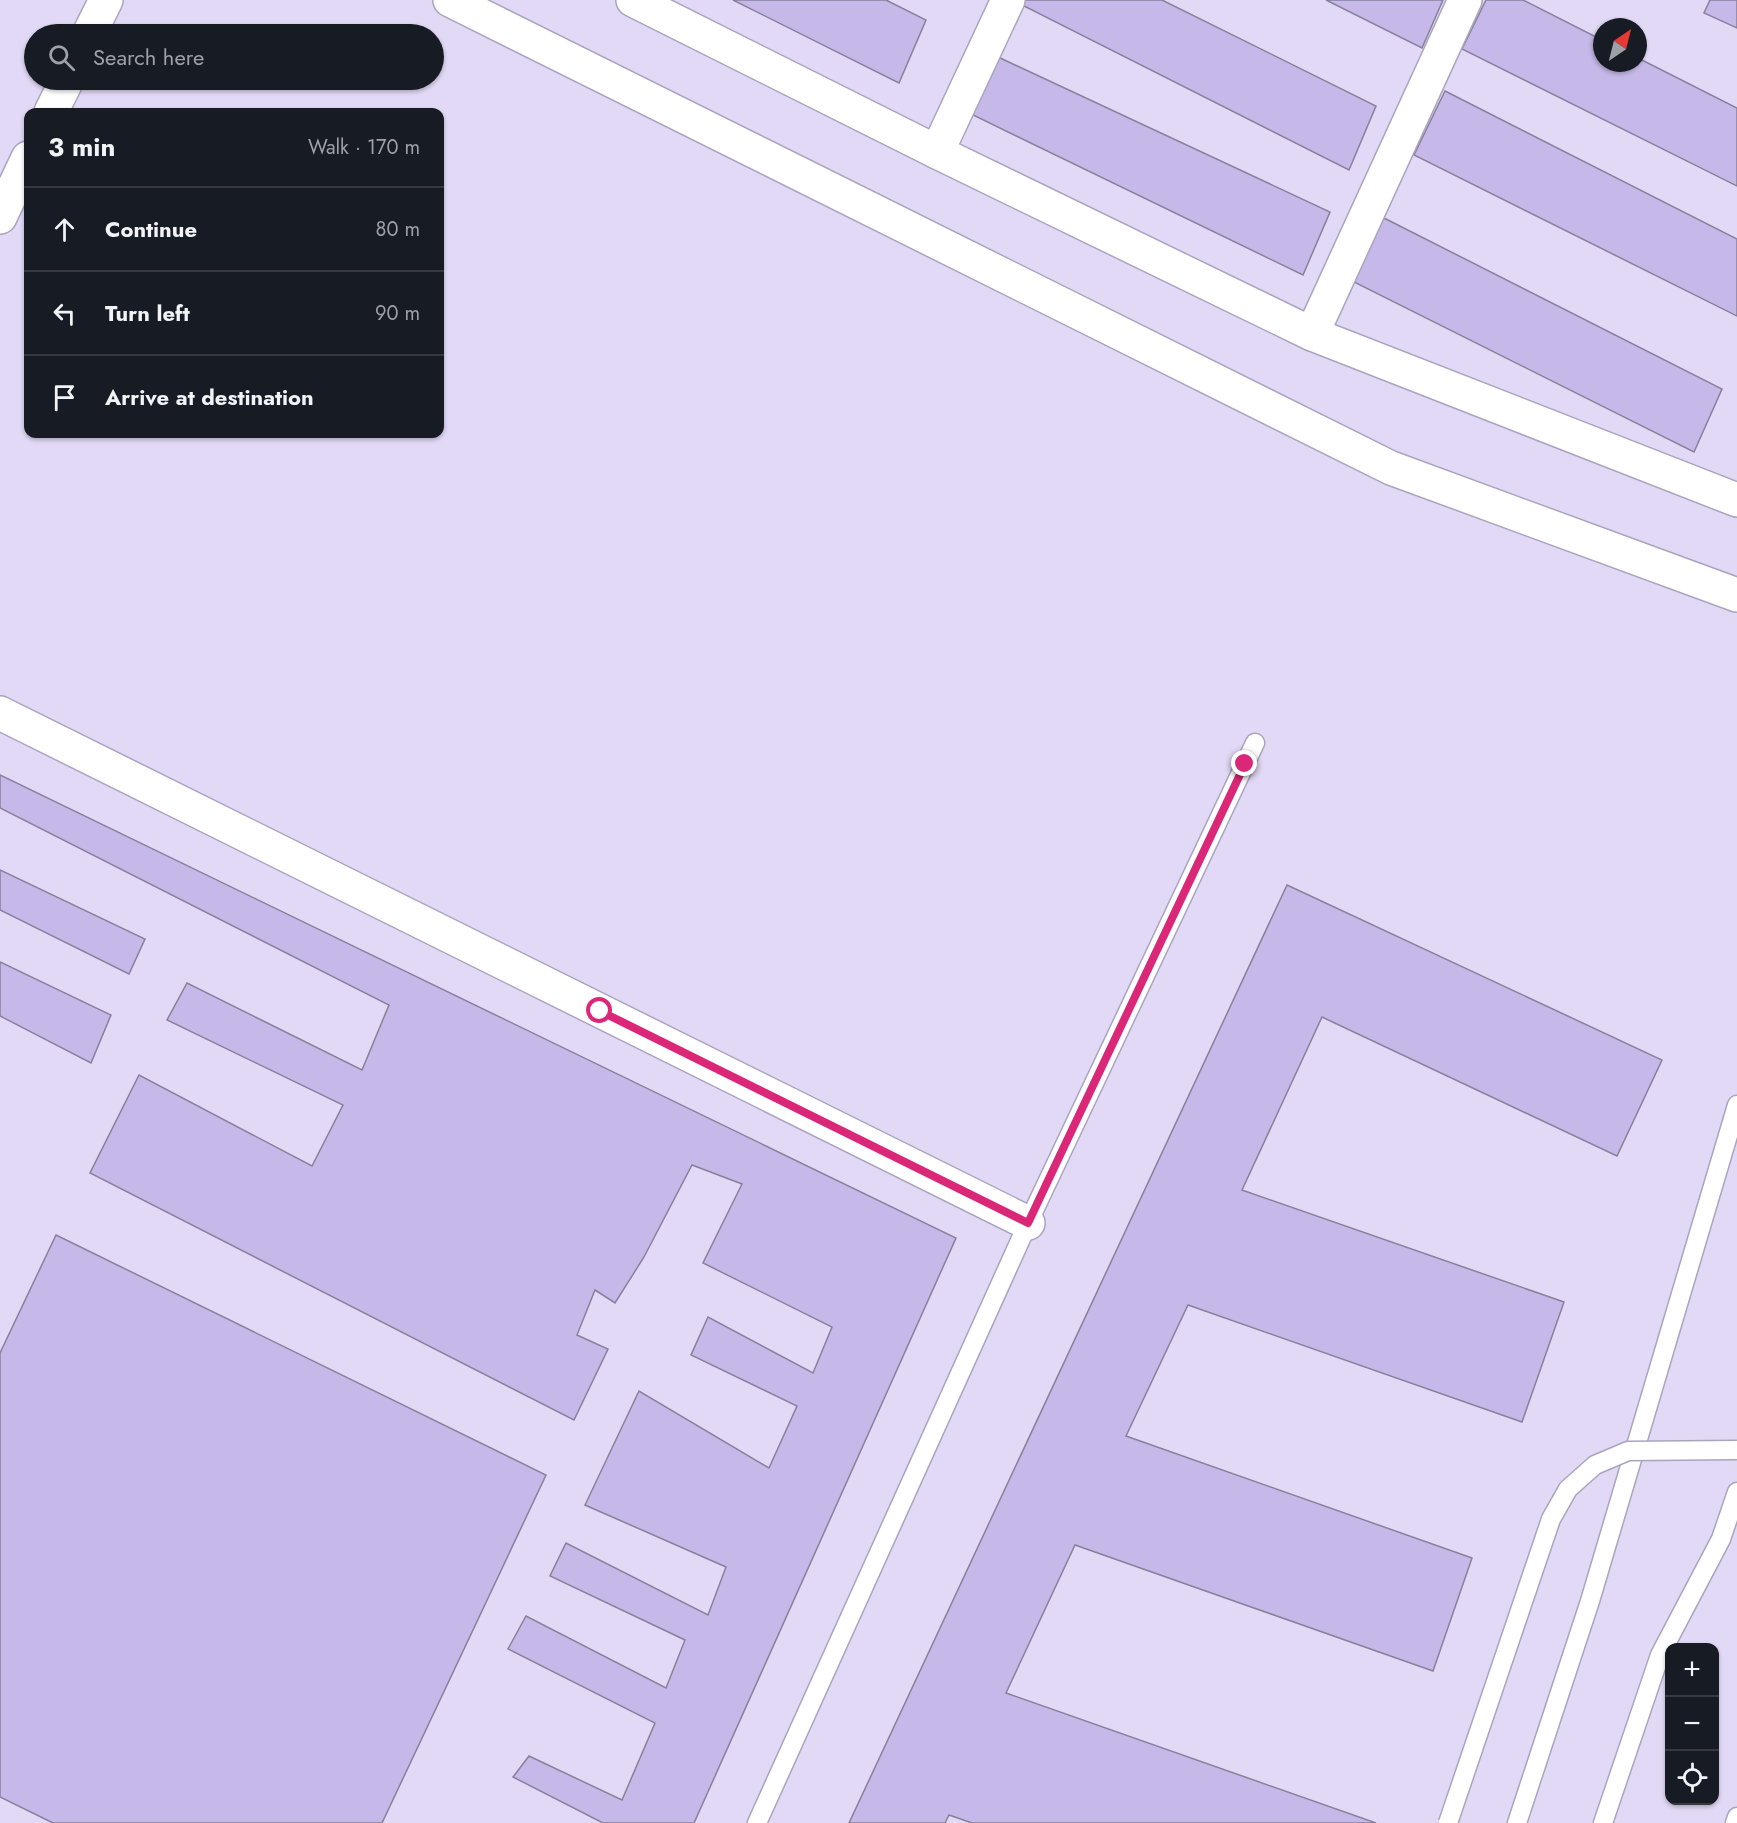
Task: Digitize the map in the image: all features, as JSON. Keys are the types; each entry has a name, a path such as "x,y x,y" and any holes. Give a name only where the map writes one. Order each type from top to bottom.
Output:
{"street":[{"path":"94,24 106,0"},
{"path":"450,0 1392,468 1737,596"},
{"path":"633,0 938,153 1312,334 1737,500"},
{"path":"938,153 1008,0"},
{"path":"1312,334 1466,0"},
{"path":"53,108 62,90"},
{"path":"0,217 24,166"},
{"path":"0,713 1028,1223"}],"lane":[{"path":"757,1823 1028,1223 1255,743"},
{"path":"1517,1823 1590,1601 1737,1105"},
{"path":"1448,1823 1551,1519 1568,1489 1595,1465 1628,1451 1737,1450"},
{"path":"1603,1823 1660,1655 1721,1539 1737,1492"}],"building":[{"path":"733,0 886,0 926,20 899,83"},
{"path":"1022,0 1162,0 1376,106 1349,170 1020,4"},
{"path":"1326,0 1443,0 1422,48"},
{"path":"1486,0 1523,0 1593,35 1593,72 1647,72 1647,63 1737,108 1737,186 1462,49"},
{"path":"1710,0 1737,0 1737,28 1704,13"},
{"path":"998,57 1330,212 1303,275 971,114"},
{"path":"1445,91 1737,239 1737,316 1414,155"},
{"path":"1384,218 1722,389 1694,452 1352,281"},
{"path":"0,775 956,1238 694,1823 603,1823 513,1777 529,1756 622,1800 655,1723 508,1649 526,1616 666,1688 685,1640 550,1576 566,1543 708,1615 726,1567 585,1505 639,1391 769,1468 797,1406 691,1355 708,1317 813,1373 832,1327 703,1263 742,1184 692,1165 644,1257 615,1303 595,1290 577,1335 608,1349 574,1420 90,1173 139,1075 312,1166 343,1105 167,1020 187,983 362,1070 389,1005 0,808"},
{"path":"0,870 145,939 129,974 0,910"},
{"path":"1287,885 1662,1060 1617,1156 1322,1017 1242,1190 1564,1302 1522,1422 1188,1305 1126,1436 1472,1558 1433,1671 1075,1545 1006,1693 1376,1823 972,1823 949,1815 945,1823 849,1823"},
{"path":"0,962 111,1015 91,1063 0,1016"},
{"path":"56,1235 546,1475 382,1823 53,1823 0,1797 0,1353"}],"route":[{"path":"600,1011 1028,1223 1245,764"}]}
